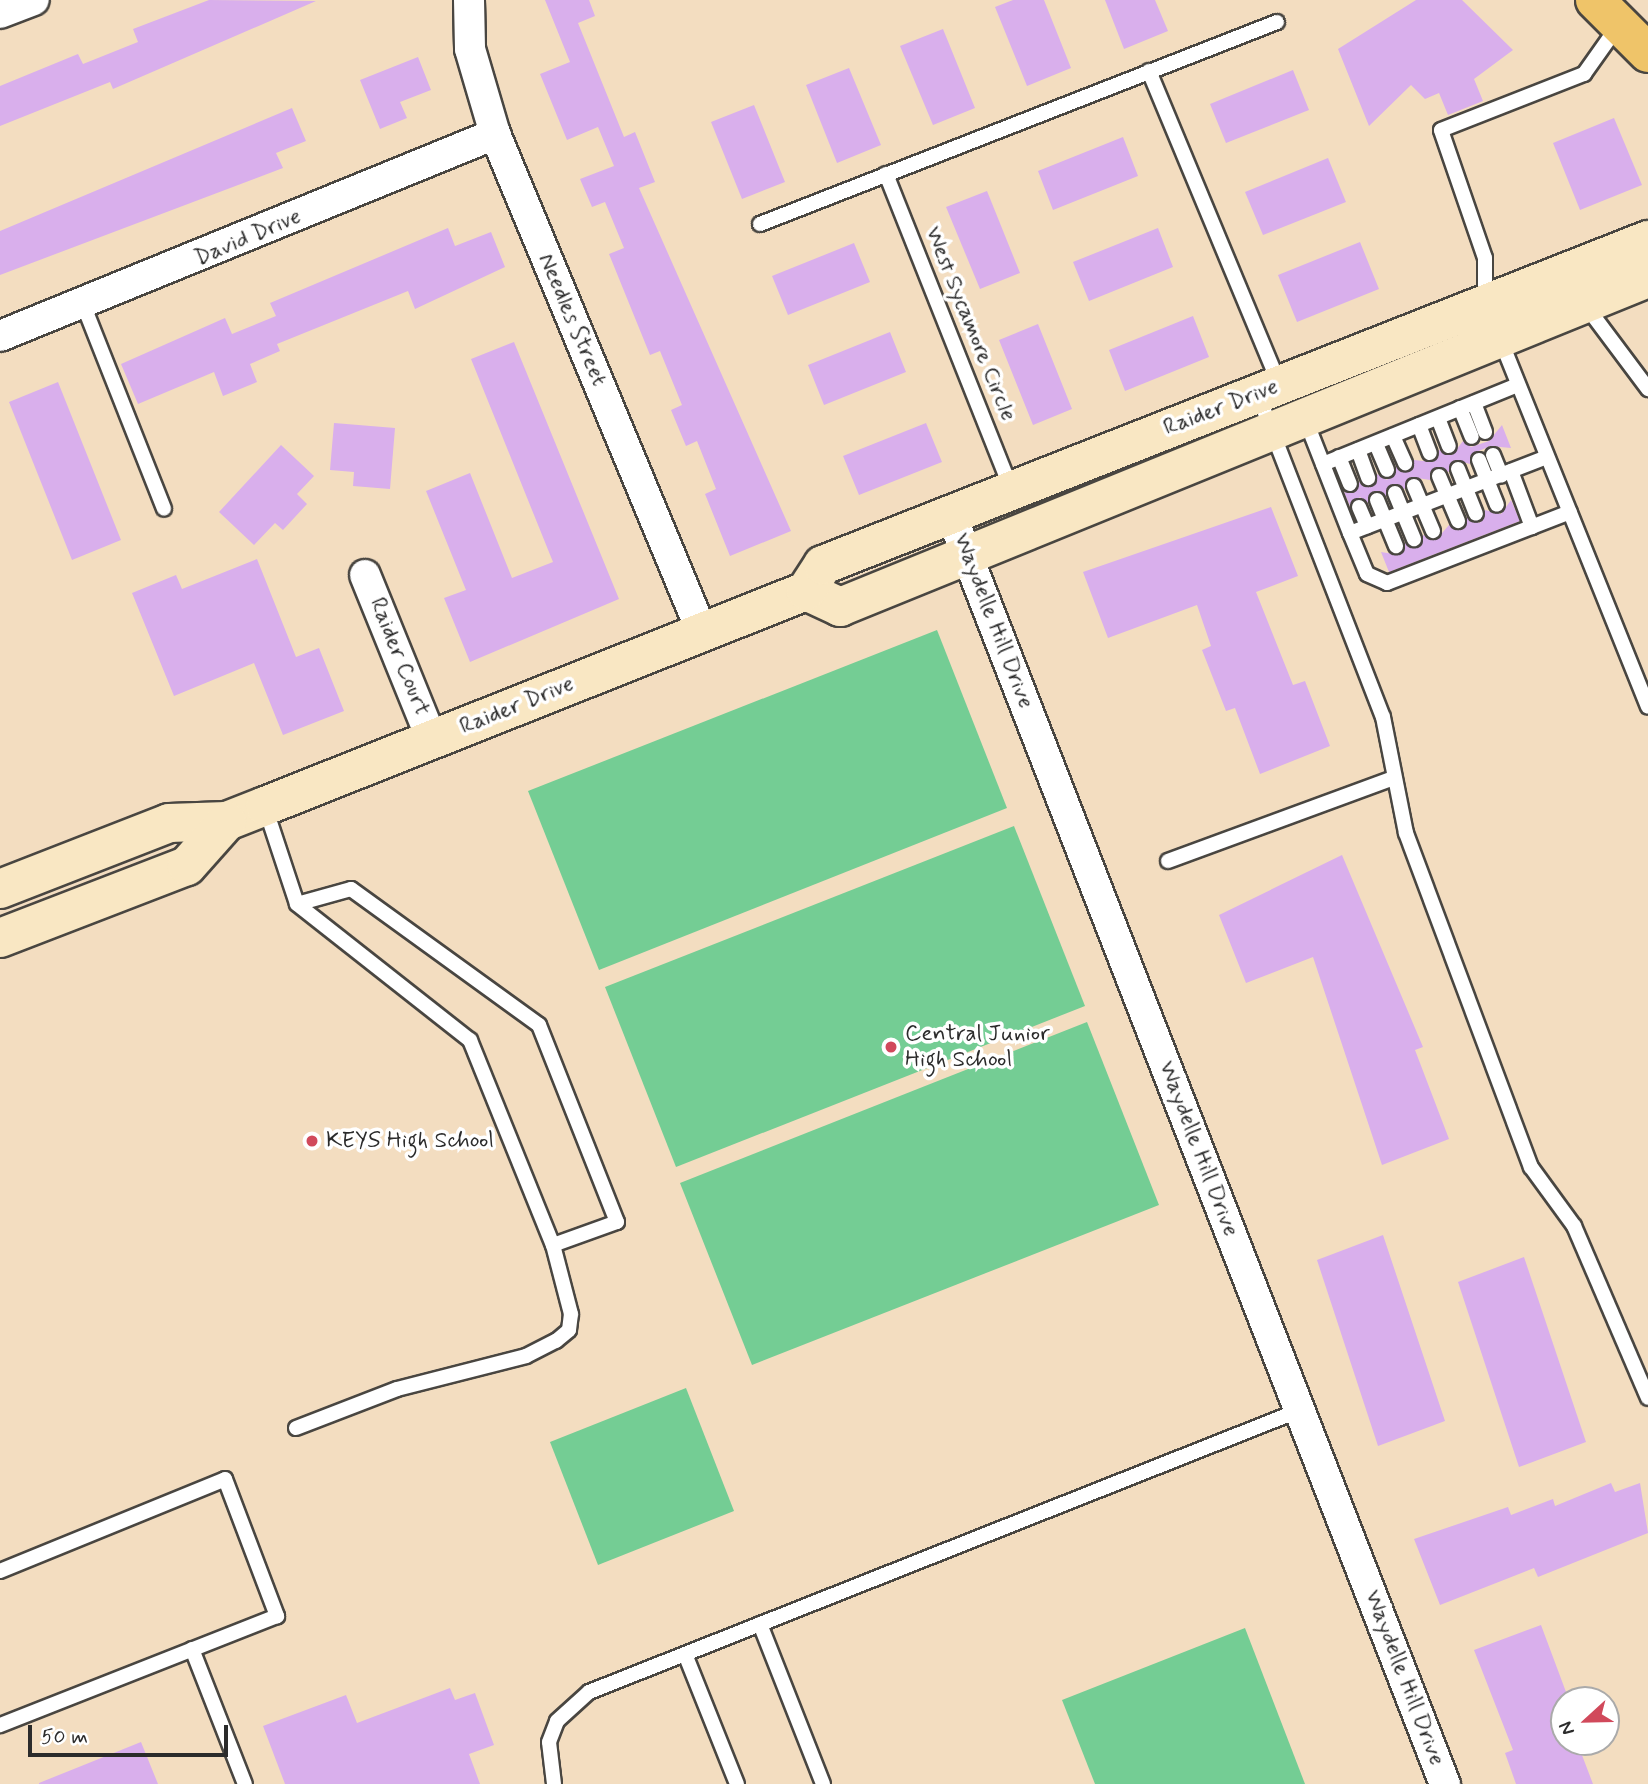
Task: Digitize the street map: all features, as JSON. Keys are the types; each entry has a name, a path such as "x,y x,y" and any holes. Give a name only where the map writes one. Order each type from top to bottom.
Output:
{"main road":[{"path":"1607,12 1648,53"},
{"path":"1607,12 1648,68"},
{"name":"Raider Drive","path":"0,889 169,822 227,821 806,591 823,565 1648,240"},
{"name":"Raider Drive","path":"806,591 841,607 1501,341 1648,278"},
{"path":"1485,304 1501,341"},
{"name":"Raider Drive","path":"0,938 187,866 227,821"}],"street":[{"path":"0,13 34,0"},
{"name":"Needles Street","path":"470,0 470,49 495,134 702,632"},
{"name":"David Drive","path":"0,336 495,134"},
{"name":"Waydelle Hill Drive","path":"951,514 1445,1784"},
{"name":"Raider Court","path":"365,575 432,740"}],"lane":[{"path":"1485,304 1485,258 1441,130 1584,74 1607,12"},
{"path":"760,224 1277,22"},
{"path":"1149,72 1269,389 1290,427 1382,717 1406,833 1531,1167 1574,1226 1648,1398"},
{"name":"West Sycamore Circle","path":"886,174 1012,490"},
{"path":"83,304 164,509"},
{"path":"1586,306 1648,390"},
{"path":"1501,341 1648,707"},
{"path":"1323,464 1518,385"},
{"path":"1460,408 1478,435 1474,403"},
{"path":"1438,418 1449,446"},
{"path":"1419,425 1430,453"},
{"path":"1290,427 1323,464 1367,574 1387,583 1406,572 1507,532 1532,527 1570,512"},
{"path":"1393,436 1405,463"},
{"path":"1376,444 1387,471"},
{"path":"1358,450 1368,478"},
{"path":"1339,457 1350,484"},
{"path":"1350,533 1547,457"},
{"path":"1497,505 1487,480 1486,458 1506,473 1532,527"},
{"path":"1458,468 1476,514"},
{"path":"1439,476 1458,521"},
{"path":"1414,486 1433,531"},
{"path":"1395,493 1414,539"},
{"path":"1377,500 1396,546"},
{"path":"1359,507 1367,526"},
{"path":"1168,861 1394,778"},
{"path":"265,806 297,904 470,1040 553,1245 571,1314 569,1329 556,1341 526,1356 397,1389 296,1428"},
{"path":"297,904 351,889 539,1025 617,1222 553,1245"},
{"path":"554,1784 549,1742 571,1703 685,1654 1300,1410"},
{"path":"0,1571 225,1479 278,1616 0,1726"},
{"path":"760,1624 823,1784"},
{"path":"192,1649 245,1784"},
{"path":"685,1654 737,1784"}],"green space":[{"path":"937,630 1007,808 599,970 528,791"},
{"path":"1014,826 1085,1006 676,1167 605,987"},
{"path":"1087,1022 1159,1205 752,1365 680,1183"},
{"path":"686,1388 734,1511 598,1565 550,1442"},
{"path":"1245,1628 1305,1784 1095,1784 1062,1700"}],"building":[{"path":"209,0 316,1 113,89 110,82 0,126 0,86 78,54 83,64 138,42 133,29"},
{"path":"545,0 589,0 595,16 578,23 624,137 635,132 655,182 639,188 791,531 730,556 705,494 716,489 697,441 686,446 671,410 682,405 660,351 650,355 609,254 624,248 605,202 592,207 580,179 614,166 598,127 567,140 540,74 570,62"},
{"path":"1013,0 1044,0 1071,68 1027,86 995,7"},
{"path":"1105,0 1155,0 1168,31 1124,49"},
{"path":"1416,0 1462,0 1513,50 1474,79 1483,101 1448,115 1439,93 1425,99 1411,85 1369,126 1338,49"},
{"path":"943,29 975,108 933,125 900,46"},
{"path":"418,57 431,90 400,102 407,118 380,129 360,80"},
{"path":"849,68 881,145 837,163 806,85"},
{"path":"1293,70 1309,110 1226,143 1210,104"},
{"path":"754,105 785,182 742,199 711,122"},
{"path":"292,108 306,141 276,153 283,168 0,275 0,231"},
{"path":"1614,118 1642,185 1580,210 1553,143"},
{"path":"1123,137 1138,176 1053,210 1038,171"},
{"path":"1328,158 1346,202 1263,235 1245,192"},
{"path":"987,191 1020,273 980,289 946,207"},
{"path":"448,228 455,246 491,232 505,267 415,309 408,291 277,344 280,351 250,364 257,382 223,396 214,372 138,404 121,364 225,318 232,334 276,316 270,303"},
{"path":"1158,228 1173,267 1089,301 1073,262"},
{"path":"1360,242 1379,289 1297,322 1278,275"},
{"path":"854,243 870,282 788,315 772,276"},
{"path":"1193,316 1209,357 1125,391 1109,350"},
{"path":"1038,324 1072,409 1033,425 999,340"},
{"path":"890,332 906,372 824,405 808,365"},
{"path":"514,342 619,599 470,662 444,598 466,590 426,491 470,473 512,578 553,562 471,359"},
{"path":"58,382 121,540 72,560 9,402"},
{"path":"334,423 395,428 390,489 353,486 354,472 330,470"},
{"path":"926,423 942,462 859,495 843,456"},
{"path":"1502,425 1511,448 1490,446 1472,454 1470,464 1455,460 1449,472 1436,467 1430,480 1411,477 1405,489 1392,484 1386,497 1374,491 1368,503 1360,497 1350,506 1344,492 1354,493 1359,482 1371,487 1377,474 1387,480 1396,467 1409,471 1414,460 1433,462 1439,450 1452,455 1463,441 1471,447 1489,441"},
{"path":"281,445 314,476 297,494 307,504 283,530 275,523 254,545 219,512"},
{"path":"1511,500 1520,521 1389,572 1381,552 1399,555 1405,543 1418,548 1423,535 1436,540 1449,525 1461,530 1467,517 1480,523 1485,510 1501,514"},
{"path":"1271,507 1298,576 1256,592 1293,685 1305,681 1330,746 1260,774 1235,708 1226,711 1202,650 1211,646 1197,605 1108,638 1083,572"},
{"path":"257,559 296,657 319,648 344,711 283,735 254,663 174,696 132,593 176,575 182,589"},
{"path":"1342,855 1423,1047 1415,1050 1449,1139 1382,1165 1313,957 1246,983 1219,915"},
{"path":"1383,1235 1445,1421 1378,1446 1317,1260"},
{"path":"1524,1257 1586,1442 1519,1467 1458,1282"},
{"path":"1611,1483 1615,1492 1640,1483 1648,1533 1538,1577 1534,1568 1440,1605 1414,1539 1508,1507 1511,1515 1553,1499 1555,1506"},
{"path":"1541,1625 1564,1686 1550,1686 1550,1756 1582,1756 1593,1784 1516,1784 1505,1753 1513,1750 1474,1650"},
{"path":"450,1688 455,1700 475,1693 494,1745 469,1754 480,1784 285,1784 263,1726 346,1695 357,1723"},
{"path":"141,1742 158,1784 39,1784 39,1783"}],"place":[{"name":"Central Junior High School","path":"891,1047"},
{"name":"KEYS High School","path":"312,1141"}]}
